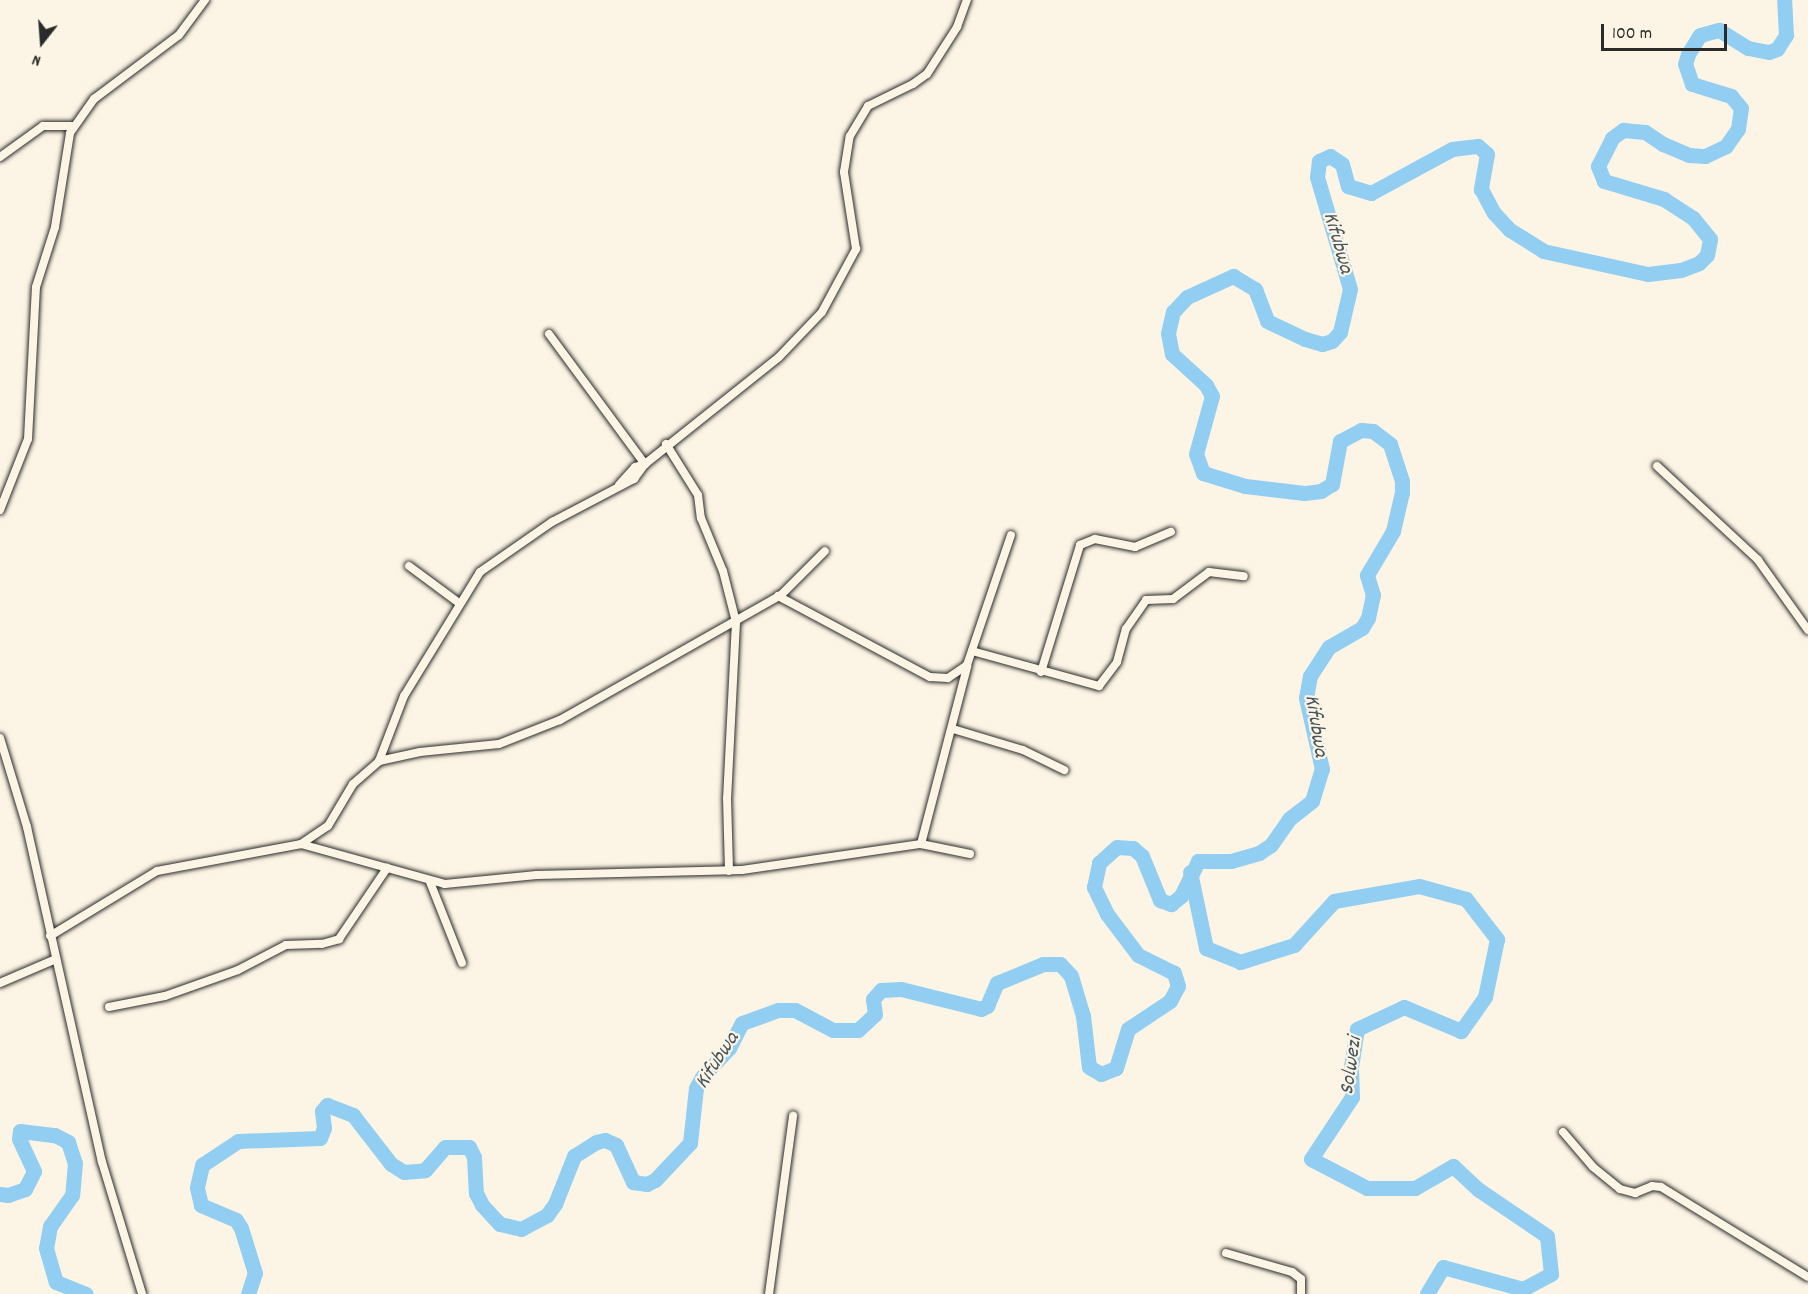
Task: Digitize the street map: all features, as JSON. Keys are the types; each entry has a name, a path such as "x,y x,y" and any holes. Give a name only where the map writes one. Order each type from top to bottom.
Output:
{"street":[{"path":"0,510 28,439 36,287 53,236 63,164 74,126 94,99 178,35 205,0"},
{"path":"50,936 157,871 301,844 328,826 353,784 379,761 404,696 432,655 459,603 488,564 619,485 635,467 645,464 666,444 779,357 822,312 856,249 844,172 850,136 868,105 914,84 927,74 957,27 968,0"},
{"path":"0,157 44,126 74,126"},
{"path":"549,334 645,464"},
{"path":"666,444 698,495 702,518 723,571 736,622 727,798 729,871"},
{"path":"1657,466 1758,560 1808,630"},
{"path":"1041,672 1080,545 1095,539 1135,547 1171,532"},
{"path":"921,844 967,665 1011,535"},
{"path":"379,761 420,752 499,744 526,736 736,622 778,596 825,551"},
{"path":"410,566 459,603"},
{"path":"972,651 1095,686 1106,680 1117,662 1130,620 1146,600 1173,599 1209,572 1244,576"},
{"path":"778,596 934,679 960,674 967,665"},
{"path":"952,729 1023,750 1064,770"},
{"path":"0,738 27,827 102,1162 142,1294"},
{"path":"301,844 430,882 456,884 581,873 729,871 921,844 970,854"},
{"path":"109,1007 165,996 238,970 286,945 322,944 339,939 387,868"},
{"path":"430,882 462,963"},
{"path":"0,983 56,959"},
{"path":"769,1294 793,1116"},
{"path":"1563,1132 1593,1167 1620,1189 1635,1193 1652,1186 1661,1187 1808,1277"},
{"path":"1226,1252 1292,1272 1301,1279 1300,1294"}],"waterway":[{"name":"Kifubwa","path":"248,1294 255,1273 241,1228 236,1220 201,1205 197,1187 202,1165 238,1141 320,1138 324,1128 322,1111 327,1105 353,1115 391,1164 404,1172 425,1170 445,1147 469,1147 474,1157 476,1193 482,1205 500,1224 521,1229 547,1215 555,1204 574,1156 596,1142 605,1140 616,1145 633,1182 647,1184 655,1180 690,1143 696,1088 702,1077 729,1048 742,1023 778,1010 795,1010 833,1030 858,1030 875,1014 873,999 881,990 901,989 981,1009 987,1006 997,983 1043,964 1060,964 1071,976 1083,1016 1089,1067 1101,1074 1116,1068 1128,1029 1170,1001 1178,986 1174,973 1138,955 1107,914 1094,887 1099,863 1117,847 1133,848 1142,856 1160,900 1171,904 1181,896 1198,861 1231,861 1259,853 1271,845 1289,819 1312,801 1322,769 1306,698 1310,676 1329,647 1362,628 1368,618 1373,595 1367,575 1393,531 1402,493 1402,481 1390,444 1373,431 1361,430 1340,441 1332,484 1321,491 1304,493 1245,486 1203,473 1196,454 1212,396 1206,385 1172,354 1168,333 1173,312 1187,297 1233,276 1255,289 1267,321 1305,339 1322,344 1332,341 1340,332 1350,289 1317,177 1319,161 1330,156 1342,164 1348,186 1371,193 1452,149 1478,146 1487,154 1481,189 1494,213 1510,230 1543,251 1648,274 1681,270 1699,263 1707,255 1710,239 1693,218 1664,199 1604,181 1598,166 1612,138 1623,130 1645,132 1663,144 1689,155 1705,156 1726,146 1738,129 1741,108 1731,96 1692,84 1685,64 1688,54 1700,35 1719,30 1748,48 1769,52 1777,49 1786,35 1784,0"},
{"name":"Solwezi","path":"1190,872 1206,948 1240,962 1294,945 1334,901 1419,886 1466,899 1497,939 1485,997 1461,1031 1404,1007 1357,1029 1351,1068 1352,1097 1311,1159 1367,1188 1415,1188 1453,1166 1479,1190 1547,1236 1551,1274 1523,1289 1443,1267 1427,1294"},
{"name":"Kifubwa","path":"0,1194 8,1195 25,1189 34,1171 19,1139 20,1131 55,1135 68,1142 75,1163 72,1195 50,1226 46,1248 56,1282 86,1294"}]}
